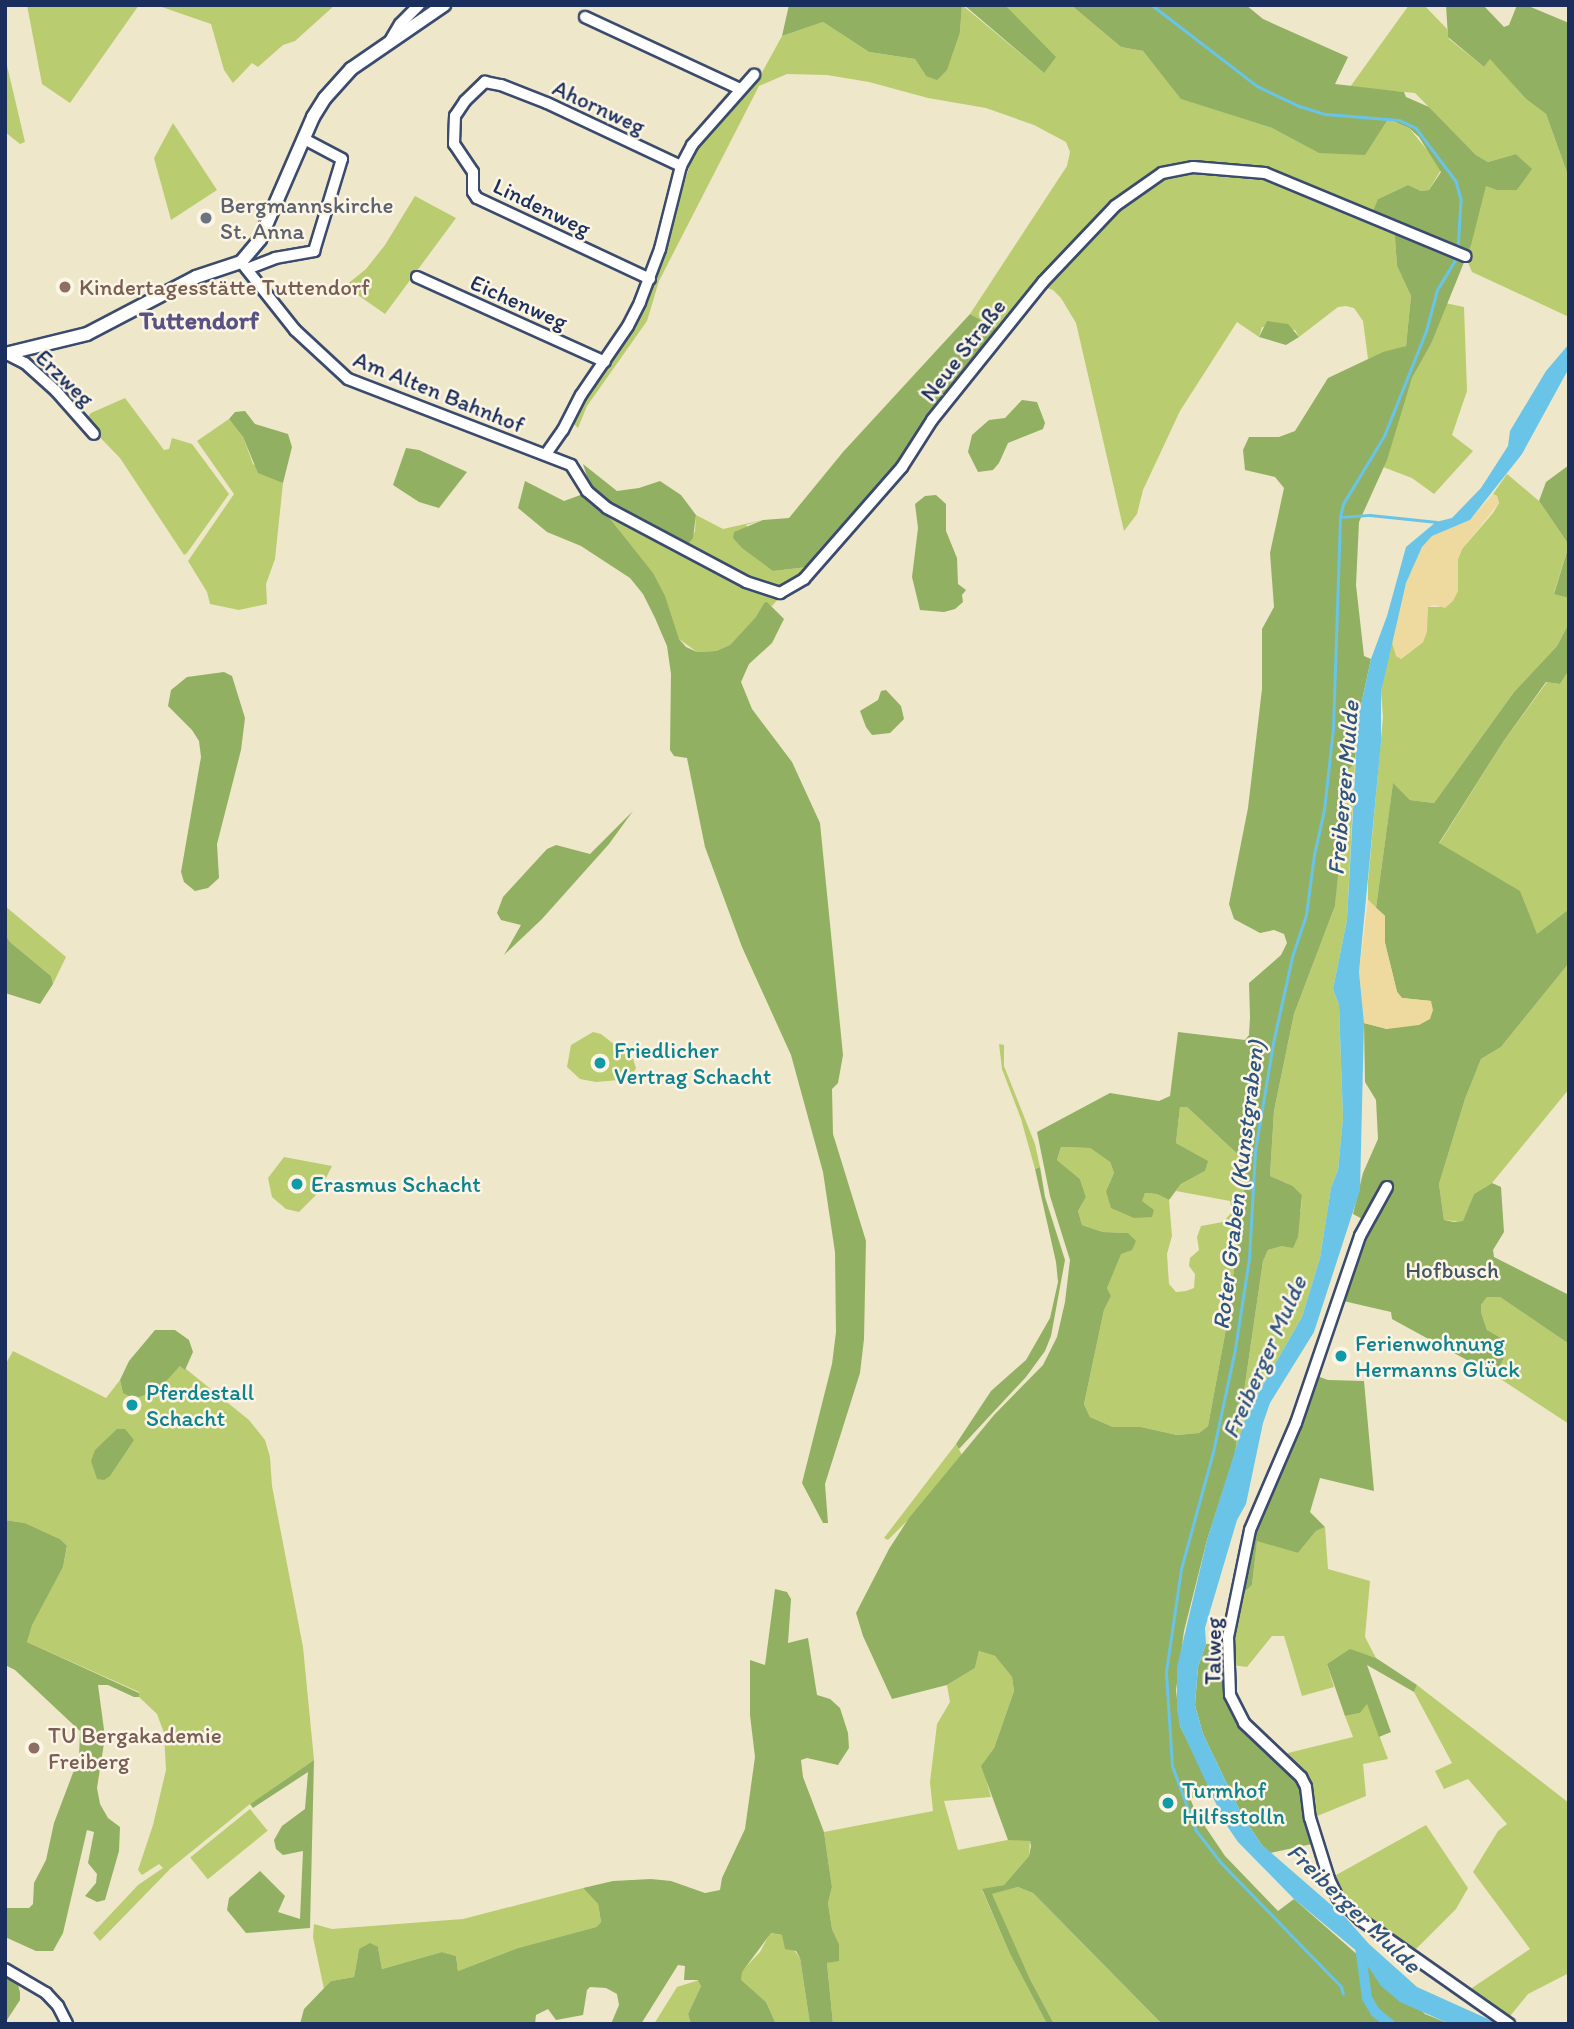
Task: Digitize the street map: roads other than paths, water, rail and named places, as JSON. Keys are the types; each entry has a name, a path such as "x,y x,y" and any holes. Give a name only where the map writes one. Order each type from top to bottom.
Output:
{"street":[{"path":"391,39 400,24 419,5"},
{"path":"244,266 260,239 304,138 325,98 351,69 444,5"},
{"path":"585,17 740,89"},
{"path":"546,454 564,430 581,395 628,327 650,279 681,166 692,145 754,75"},
{"name":"Lindenweg","path":"500,85 485,82 465,101 455,116 454,144 473,172 473,192 477,198 650,279"},
{"name":"Ahornweg","path":"500,85 547,103 681,166"},
{"path":"5,354 87,334 197,277 314,251 342,159 304,138"},
{"name":"Neue Straße","path":"546,454 571,465 587,491 607,508 746,582 780,593 804,579 902,467 932,420 969,378 1043,282 1115,206 1162,173 1201,167 1265,173 1465,256"},
{"name":"Am Alten Bahnhof","path":"244,266 295,330 348,379 546,454"},
{"name":"Eichenweg","path":"417,277 605,362"},
{"name":"Erzweg","path":"5,354 25,363 56,391 94,434"},
{"name":"Talweg","path":"1387,1187 1360,1236 1296,1423 1250,1530 1228,1637 1230,1695 1244,1723 1301,1777 1306,1787 1310,1818 1329,1880 1338,1898 1361,1920 1509,2024"},
{"path":"5,1969 46,1993 68,2024"}],"water":[{"path":"1569,344 1569,368 1522,454 1470,520 1432,536 1422,547 1406,583 1381,692 1381,742 1359,972 1364,1023 1360,1190 1314,1332 1270,1403 1263,1423 1246,1504 1237,1520 1205,1628 1206,1644 1198,1667 1195,1705 1203,1734 1242,1815 1261,1844 1345,1917 1369,1944 1417,1987 1499,2024 1450,2024 1400,2002 1381,1986 1359,1953 1294,1899 1238,1842 1225,1823 1180,1726 1177,1710 1177,1667 1207,1540 1247,1413 1302,1317 1320,1258 1331,1188 1338,1170 1343,1118 1339,1005 1333,989 1347,920 1358,719 1371,659 1387,616 1406,547 1436,522 1452,518 1481,488 1508,446 1510,431 1546,371"}],"waterway":[{"name":"Roter Graben (Kunstgraben)","path":"1152,5 1257,86 1299,106 1326,114 1399,120 1416,128 1456,181 1461,200 1458,250"},
{"name":"Roter Graben (Kunstgraben)","path":"1343,1994 1341,1987 1221,1863 1196,1831 1172,1766 1166,1672 1181,1569 1213,1452 1235,1349 1249,1259 1255,1151 1273,1043 1292,957 1306,915 1314,855 1324,810 1333,729 1340,517 1343,504 1384,436 1426,331 1437,290 1455,260"},
{"path":"1340,517 1370,515 1437,522"},
{"name":"Freiberger Mulde","path":"1360,1947 1367,1998 1375,2012 1390,2024"}],"place":[{"name":"Bergmannskirche St. Anna","path":"206,218"},
{"name":"Kindertagesstätte Tuttendorf","path":"65,287"},
{"name":"Friedlicher Vertrag Schacht","path":"600,1063"},
{"name":"Erasmus Schacht","path":"297,1184"},
{"name":"Ferienwohnung Hermanns Glück","path":"1341,1356"},
{"name":"Pferdestall Schacht","path":"132,1405"},
{"name":"TU Bergakademie Freiberg","path":"34,1748"},
{"name":"Turmhof Hilfsstolln","path":"1168,1803"}],"district":[{"name":"Tuttendorf","path":"199,321"}],"park label":[{"name":"Hofbusch","path":"1452,1270"}]}
